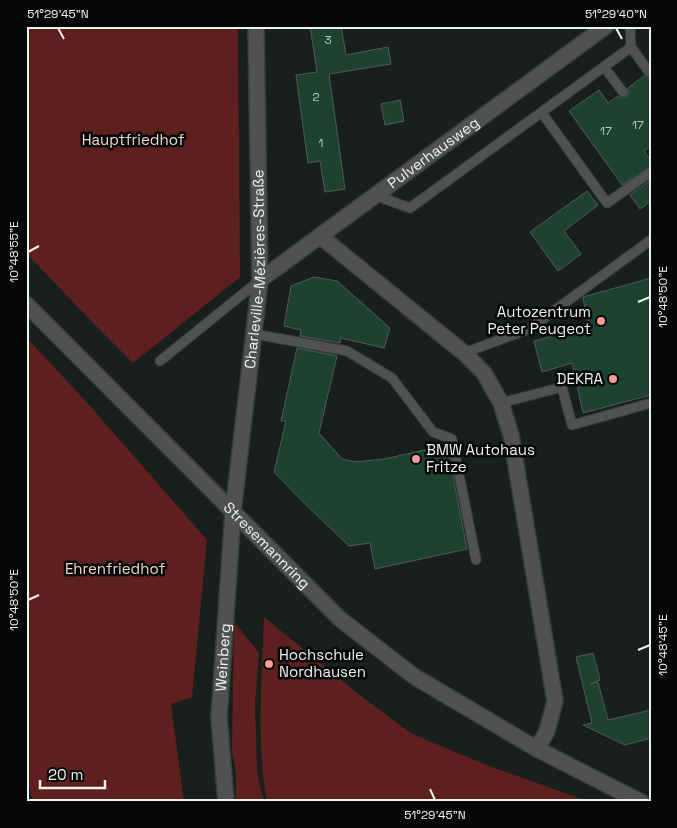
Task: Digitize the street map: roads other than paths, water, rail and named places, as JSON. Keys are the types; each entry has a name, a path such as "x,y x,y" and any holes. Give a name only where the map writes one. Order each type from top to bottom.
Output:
{"street":[{"name":"Charleville-Mézières-Straße","path":"234,512 260,280 256,26"},
{"name":"Pulverhausweg","path":"260,280 606,26"},
{"path":"320,236 464,353 484,373 501,403 511,436 555,701 547,731 537,749"},
{"name":"Stresemannring","path":"26,304 340,619 415,677 537,749 641,802"},
{"name":"Weinberg","path":"226,802 219,718 234,512"}],"lane":[{"path":"630,26 631,47 649,72"},
{"path":"374,195 410,208 631,47"},
{"path":"604,66 623,92"},
{"path":"542,113 607,203 651,172"},
{"path":"464,353 529,330 651,240"},
{"path":"160,361 260,280"},
{"path":"254,334 348,351 392,378 433,432 452,440 476,560"},
{"path":"501,403 562,387 572,425 651,403"}],"place":[{"name":"Autozentrum Peter Peugeot","path":"601,321"},
{"name":"DEKRA","path":"613,379"},
{"name":"BMW Autohaus Fritze","path":"416,459"},
{"name":"Hochschule Nordhausen","path":"269,664"}],"park label":[{"name":"Hauptfriedhof","path":"133,140"},
{"name":"Ehrenfriedhof","path":"115,569"}]}
